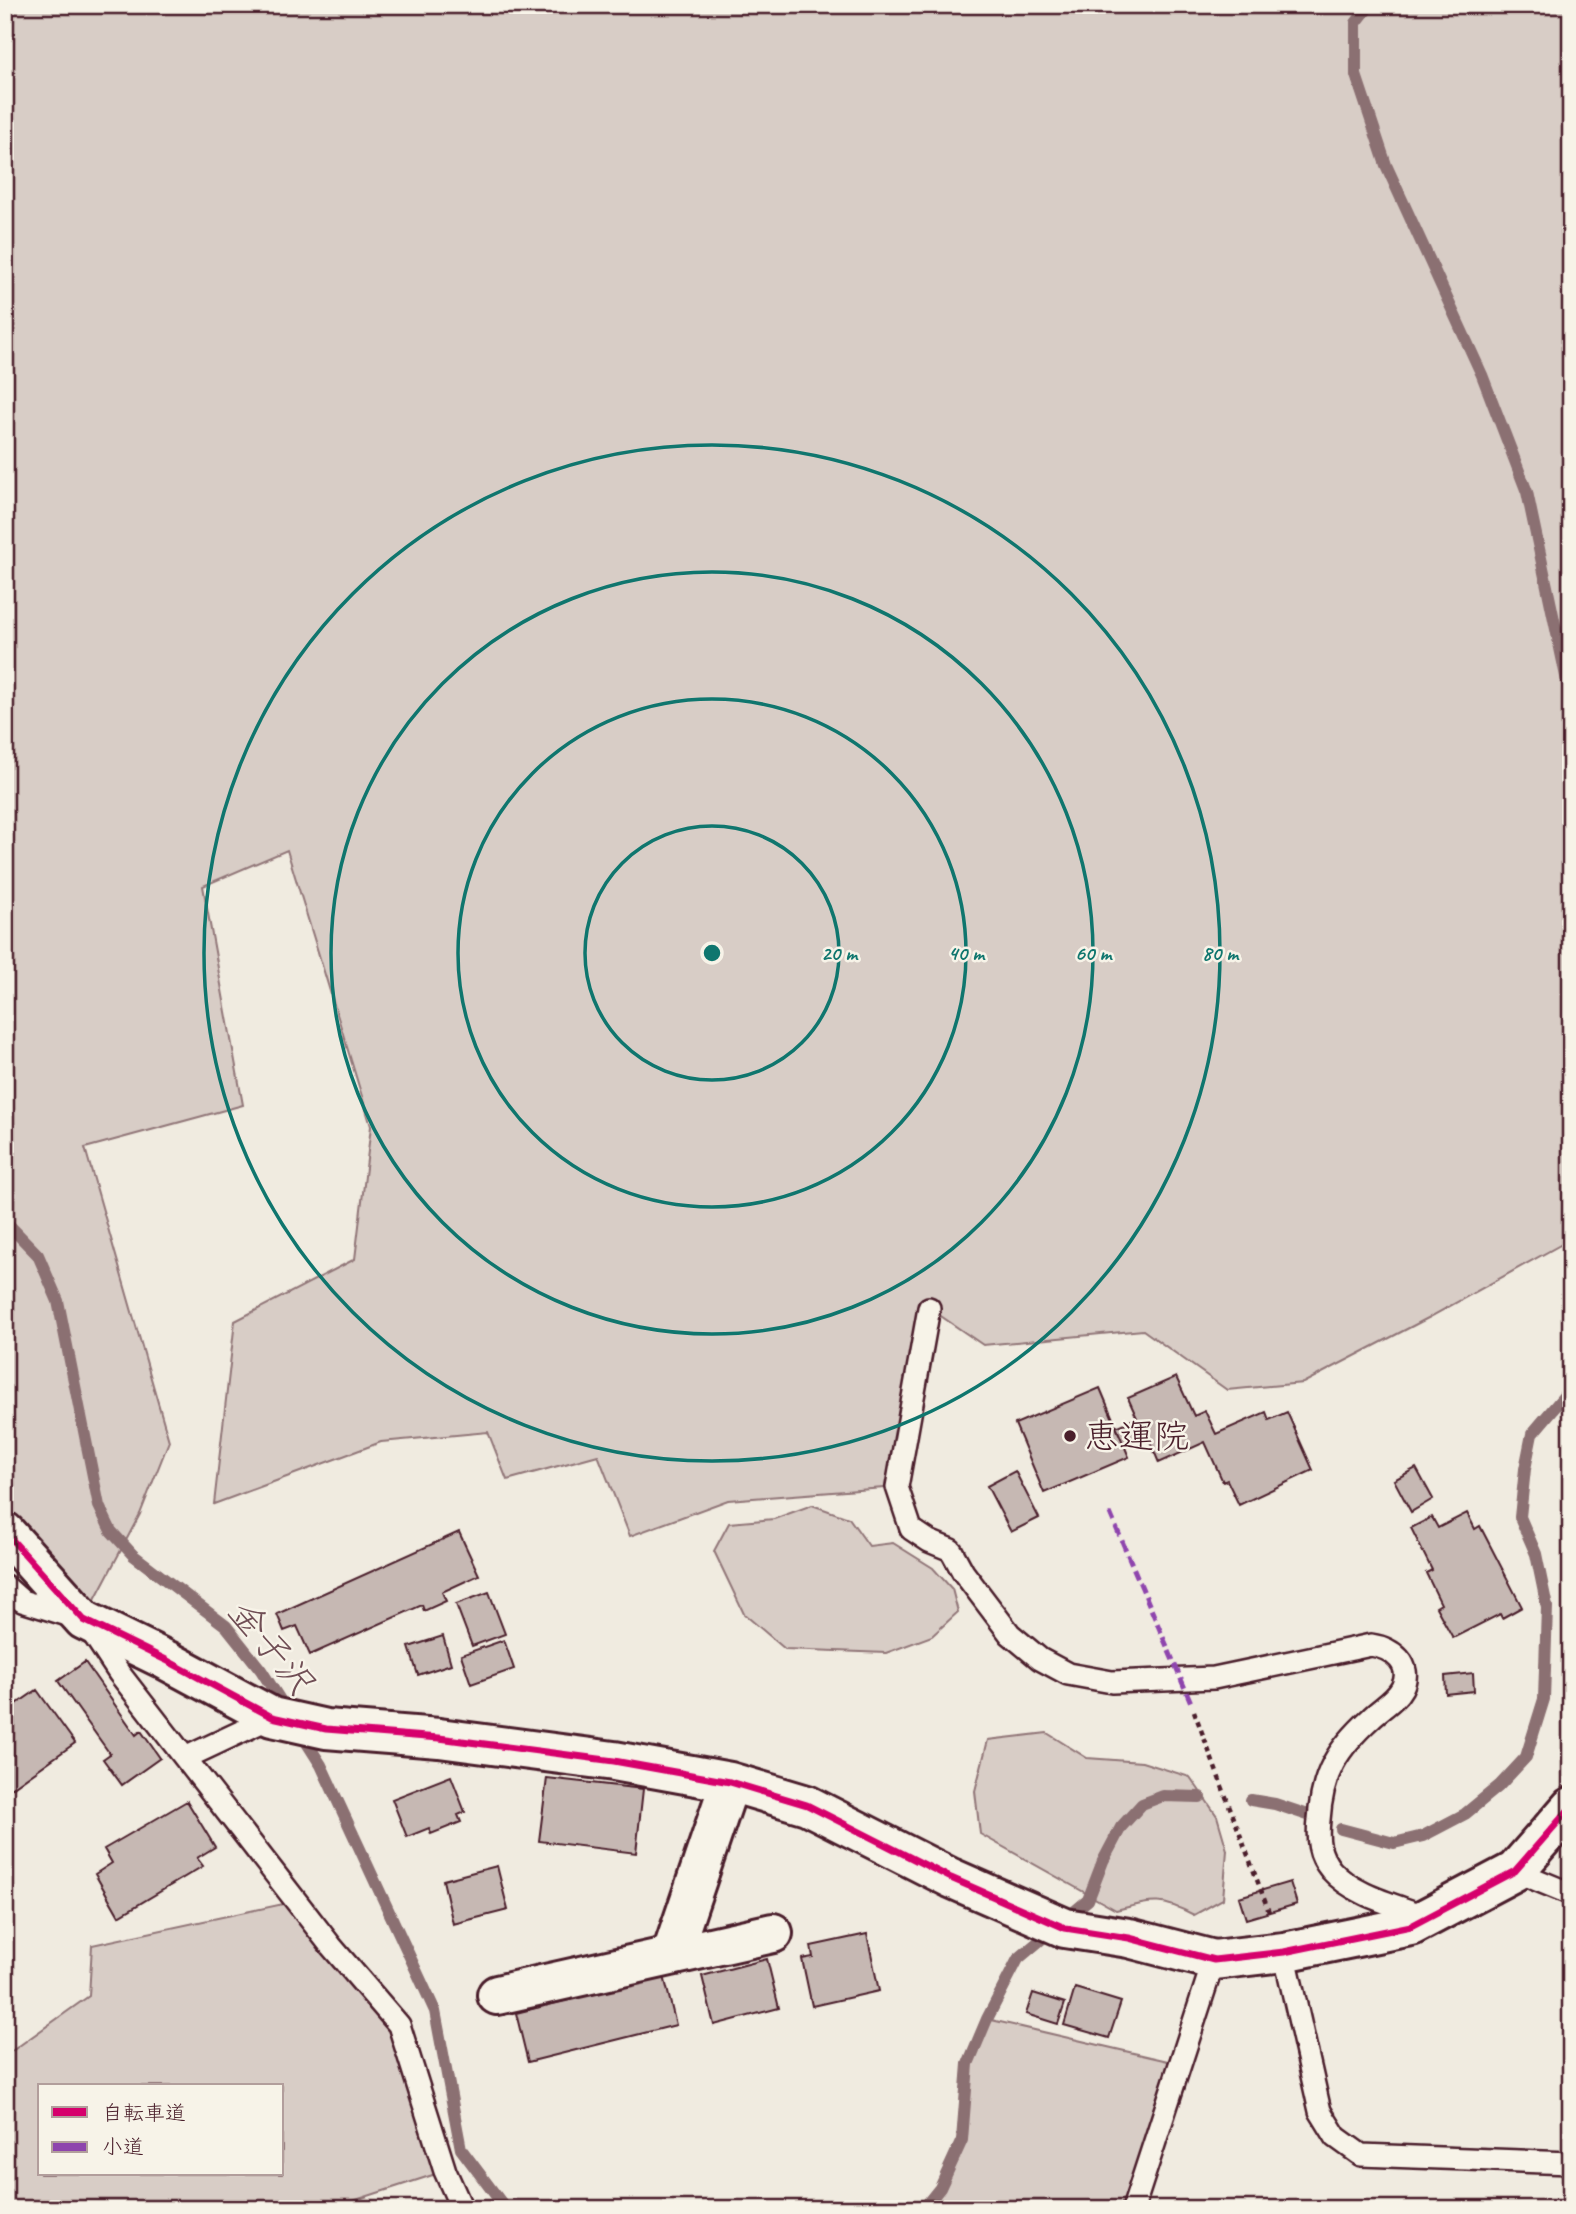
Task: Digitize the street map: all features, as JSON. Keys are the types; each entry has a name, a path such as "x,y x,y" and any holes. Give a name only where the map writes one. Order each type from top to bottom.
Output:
{"street":[{"path":"5,1532 84,1620 272,1717 326,1729 439,1738 614,1761 730,1782 807,1805 951,1878 1054,1923 1129,1938 1214,1960 1284,1952 1411,1926 1515,1871 1571,1807"},
{"path":"671,1956 730,1782"},
{"path":"497,1995 773,1933"}],"lane":[{"path":"929,1308 897,1487 911,1529 929,1541 951,1550 963,1572 1010,1634 1040,1659 1068,1674 1112,1682 1214,1678 1371,1645 1395,1652 1402,1662 1405,1674 1403,1686 1396,1697 1370,1718 1335,1758 1321,1795 1317,1844 1331,1869 1352,1887 1427,1917"},
{"path":"5,1586 22,1601 84,1620 119,1673 331,1946 399,2025 445,2171 462,2209"},
{"path":"186,1758 272,1717"},
{"path":"1515,1871 1571,1894"},
{"path":"1284,1952 1321,2111 1336,2137 1361,2155 1571,2163"},
{"path":"1133,2209 1214,1960"}],"path":[{"path":"1192,1705 1284,1952"}],"shaded area":[{"path":"5,5 1571,5 1571,1239 1303,1383 1227,1390 1143,1330 983,1345 929,1308 897,1487 728,1500 630,1536 598,1455 507,1480 488,1432 381,1442 214,1504 235,1321 355,1259 371,1126 287,850 203,886 243,1105 85,1148 169,1441 140,1514 84,1620 5,1539"},
{"path":"812,1505 849,1518 869,1546 893,1543 933,1568 952,1589 958,1612 932,1636 886,1653 785,1649 744,1614 714,1551 729,1523 774,1519"},
{"path":"1047,1733 1087,1758 1142,1762 1190,1777 1217,1816 1227,1850 1223,1899 1194,1915 1173,1905 1156,1902 1116,1910 980,1834 975,1791 988,1740"},
{"path":"297,1901 399,2025 445,2171 328,2209 5,2209 5,2056 89,1996 92,1945"},
{"path":"987,2019 1181,2064 1133,2209 923,2209 940,2188 962,2140 968,2064"}],"building":[{"path":"1176,1377 1194,1416 1205,1411 1216,1434 1266,1412 1269,1420 1287,1412 1313,1470 1239,1505 1227,1480 1223,1482 1205,1442 1159,1463 1147,1434 1124,1445 1116,1427 1137,1418 1128,1398"},
{"name":"恵運院","path":"1100,1388 1129,1457 1044,1493 1015,1424"},
{"path":"1416,1468 1433,1499 1411,1512 1394,1480"},
{"path":"1015,1471 1039,1518 1011,1532 987,1486"},
{"path":"1467,1513 1475,1529 1480,1526 1522,1607 1502,1618 1500,1614 1453,1638 1436,1607 1441,1604 1426,1573 1432,1570 1411,1528 1432,1517 1438,1528"},
{"path":"459,1532 479,1575 442,1592 446,1601 424,1611 422,1605 310,1655 297,1626 284,1631 277,1614"},
{"path":"489,1592 505,1634 472,1646 456,1604"},
{"path":"443,1636 451,1664 418,1675 409,1647"},
{"path":"504,1640 514,1669 471,1684 461,1655"},
{"path":"85,1662 136,1735 141,1731 160,1758 122,1785 103,1759 110,1754 58,1681"},
{"path":"1473,1673 1474,1691 1446,1694 1445,1676"},
{"path":"37,1690 75,1743 5,1793 5,1712"},
{"path":"451,1776 465,1812 458,1815 461,1822 431,1834 429,1828 407,1837 392,1799"},
{"path":"547,1778 643,1789 636,1853 539,1841"},
{"path":"187,1801 215,1847 197,1858 203,1866 119,1916 95,1874 112,1863 104,1849"},
{"path":"497,1866 508,1910 453,1924 443,1880"},
{"path":"1290,1882 1297,1904 1246,1919 1239,1897"},
{"path":"867,1934 879,1991 812,2006 802,1959 813,1957 811,1946"},
{"path":"767,1959 779,2008 714,2025 702,1976"},
{"path":"664,1976 676,2025 528,2062 516,2013"},
{"path":"1075,1988 1121,2002 1109,2038 1064,2025"},
{"path":"1033,1993 1065,2003 1058,2024 1026,2014"}],"waterway":[{"path":"1370,5 1356,23 1356,75 1386,165 1482,375 1527,492 1571,700"},
{"name":"金子沢","path":"5,1221 38,1255 58,1301 99,1506 111,1531 133,1555 226,1626 261,1670 287,1711"},
{"path":"1341,1829 1394,1843 1423,1836 1465,1814 1499,1786 1526,1757 1544,1699 1547,1607 1536,1554 1520,1517 1525,1469 1532,1434 1571,1388"},
{"name":"金子沢","path":"300,1732 321,1765 435,2011 461,2149 506,2209"},
{"path":"923,2209 940,2188 962,2140 968,2064 987,2019 1018,1959 1088,1900 1103,1861 1121,1827 1142,1804 1163,1796 1200,1797"},
{"path":"1251,1800 1275,1804 1311,1816"}],"marked path":[{"path":"1110,1513 1192,1705"}],"cycle path":[{"path":"5,1532 84,1620 272,1717 326,1729 439,1738 614,1761 730,1782 807,1805 951,1878 1065,1928 1129,1938 1214,1960 1284,1952 1411,1926 1515,1871 1571,1807"}],"place":[{"name":"恵運院","path":"1070,1436"}]}
